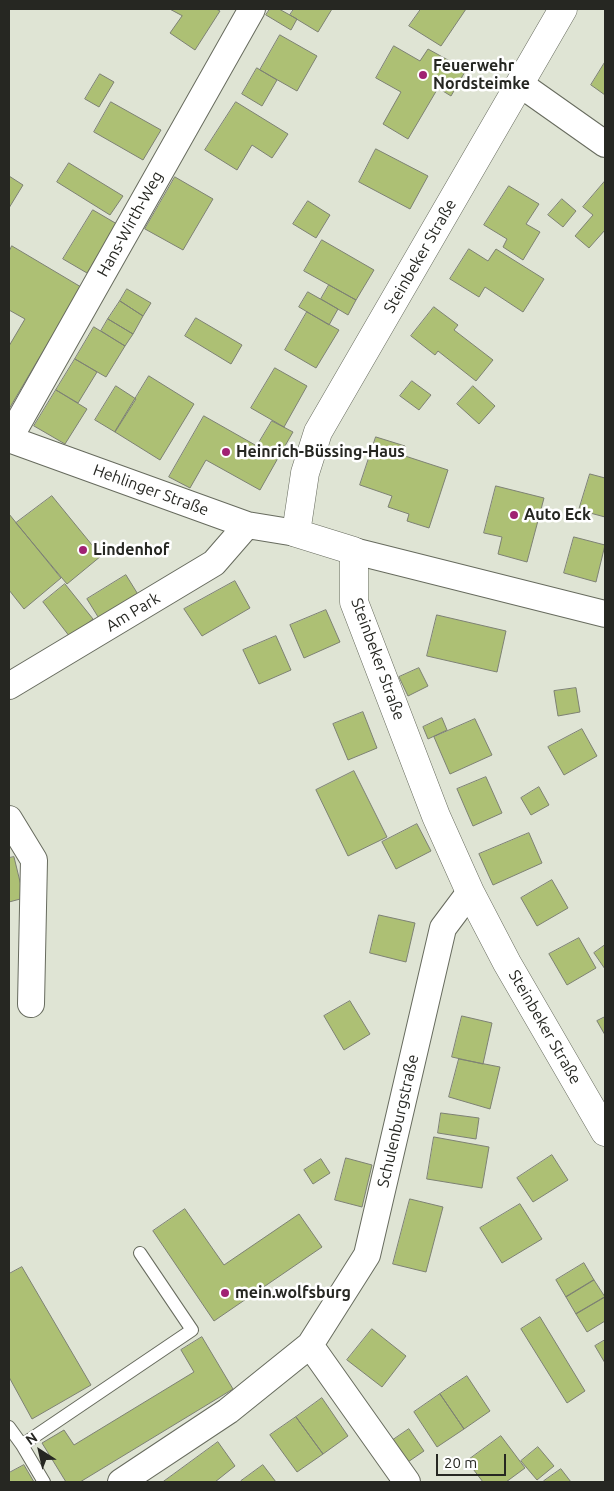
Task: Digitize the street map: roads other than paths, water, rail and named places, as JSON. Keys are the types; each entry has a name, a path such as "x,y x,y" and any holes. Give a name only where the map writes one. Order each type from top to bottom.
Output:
{"street":[{"name":"Hans-Wirth-Weg","path":"9,439 252,9"},
{"name":"Steinbeker Straße","path":"296,533 305,473 318,432 563,9"},
{"path":"520,84 605,144"},
{"name":"Hehlinger Straße","path":"9,439 247,525 296,533"},
{"name":"Am Park","path":"9,686 214,563 247,525"},
{"path":"296,533 354,551 605,614"},
{"name":"Steinbeker Straße","path":"354,551 354,602 436,816 470,892 605,1132"},
{"path":"9,819 34,860 31,1004"},
{"name":"Schulenburgstraße","path":"121,1482 228,1411 310,1345 367,1255 443,928 470,892"},
{"path":"310,1345 407,1482"}],"lane":[{"path":"22,1444 192,1330 140,1253"},
{"path":"9,1427 22,1444 44,1482"}],"place":[{"name":"Feuerwehr Nordsteimke","path":"423,75"},
{"name":"Heinrich-Büssing-Haus","path":"226,452"},
{"name":"Auto Eck","path":"514,515"},
{"name":"Lindenhof","path":"83,550"},
{"name":"mein.wolfsburg","path":"225,1293"}]}
